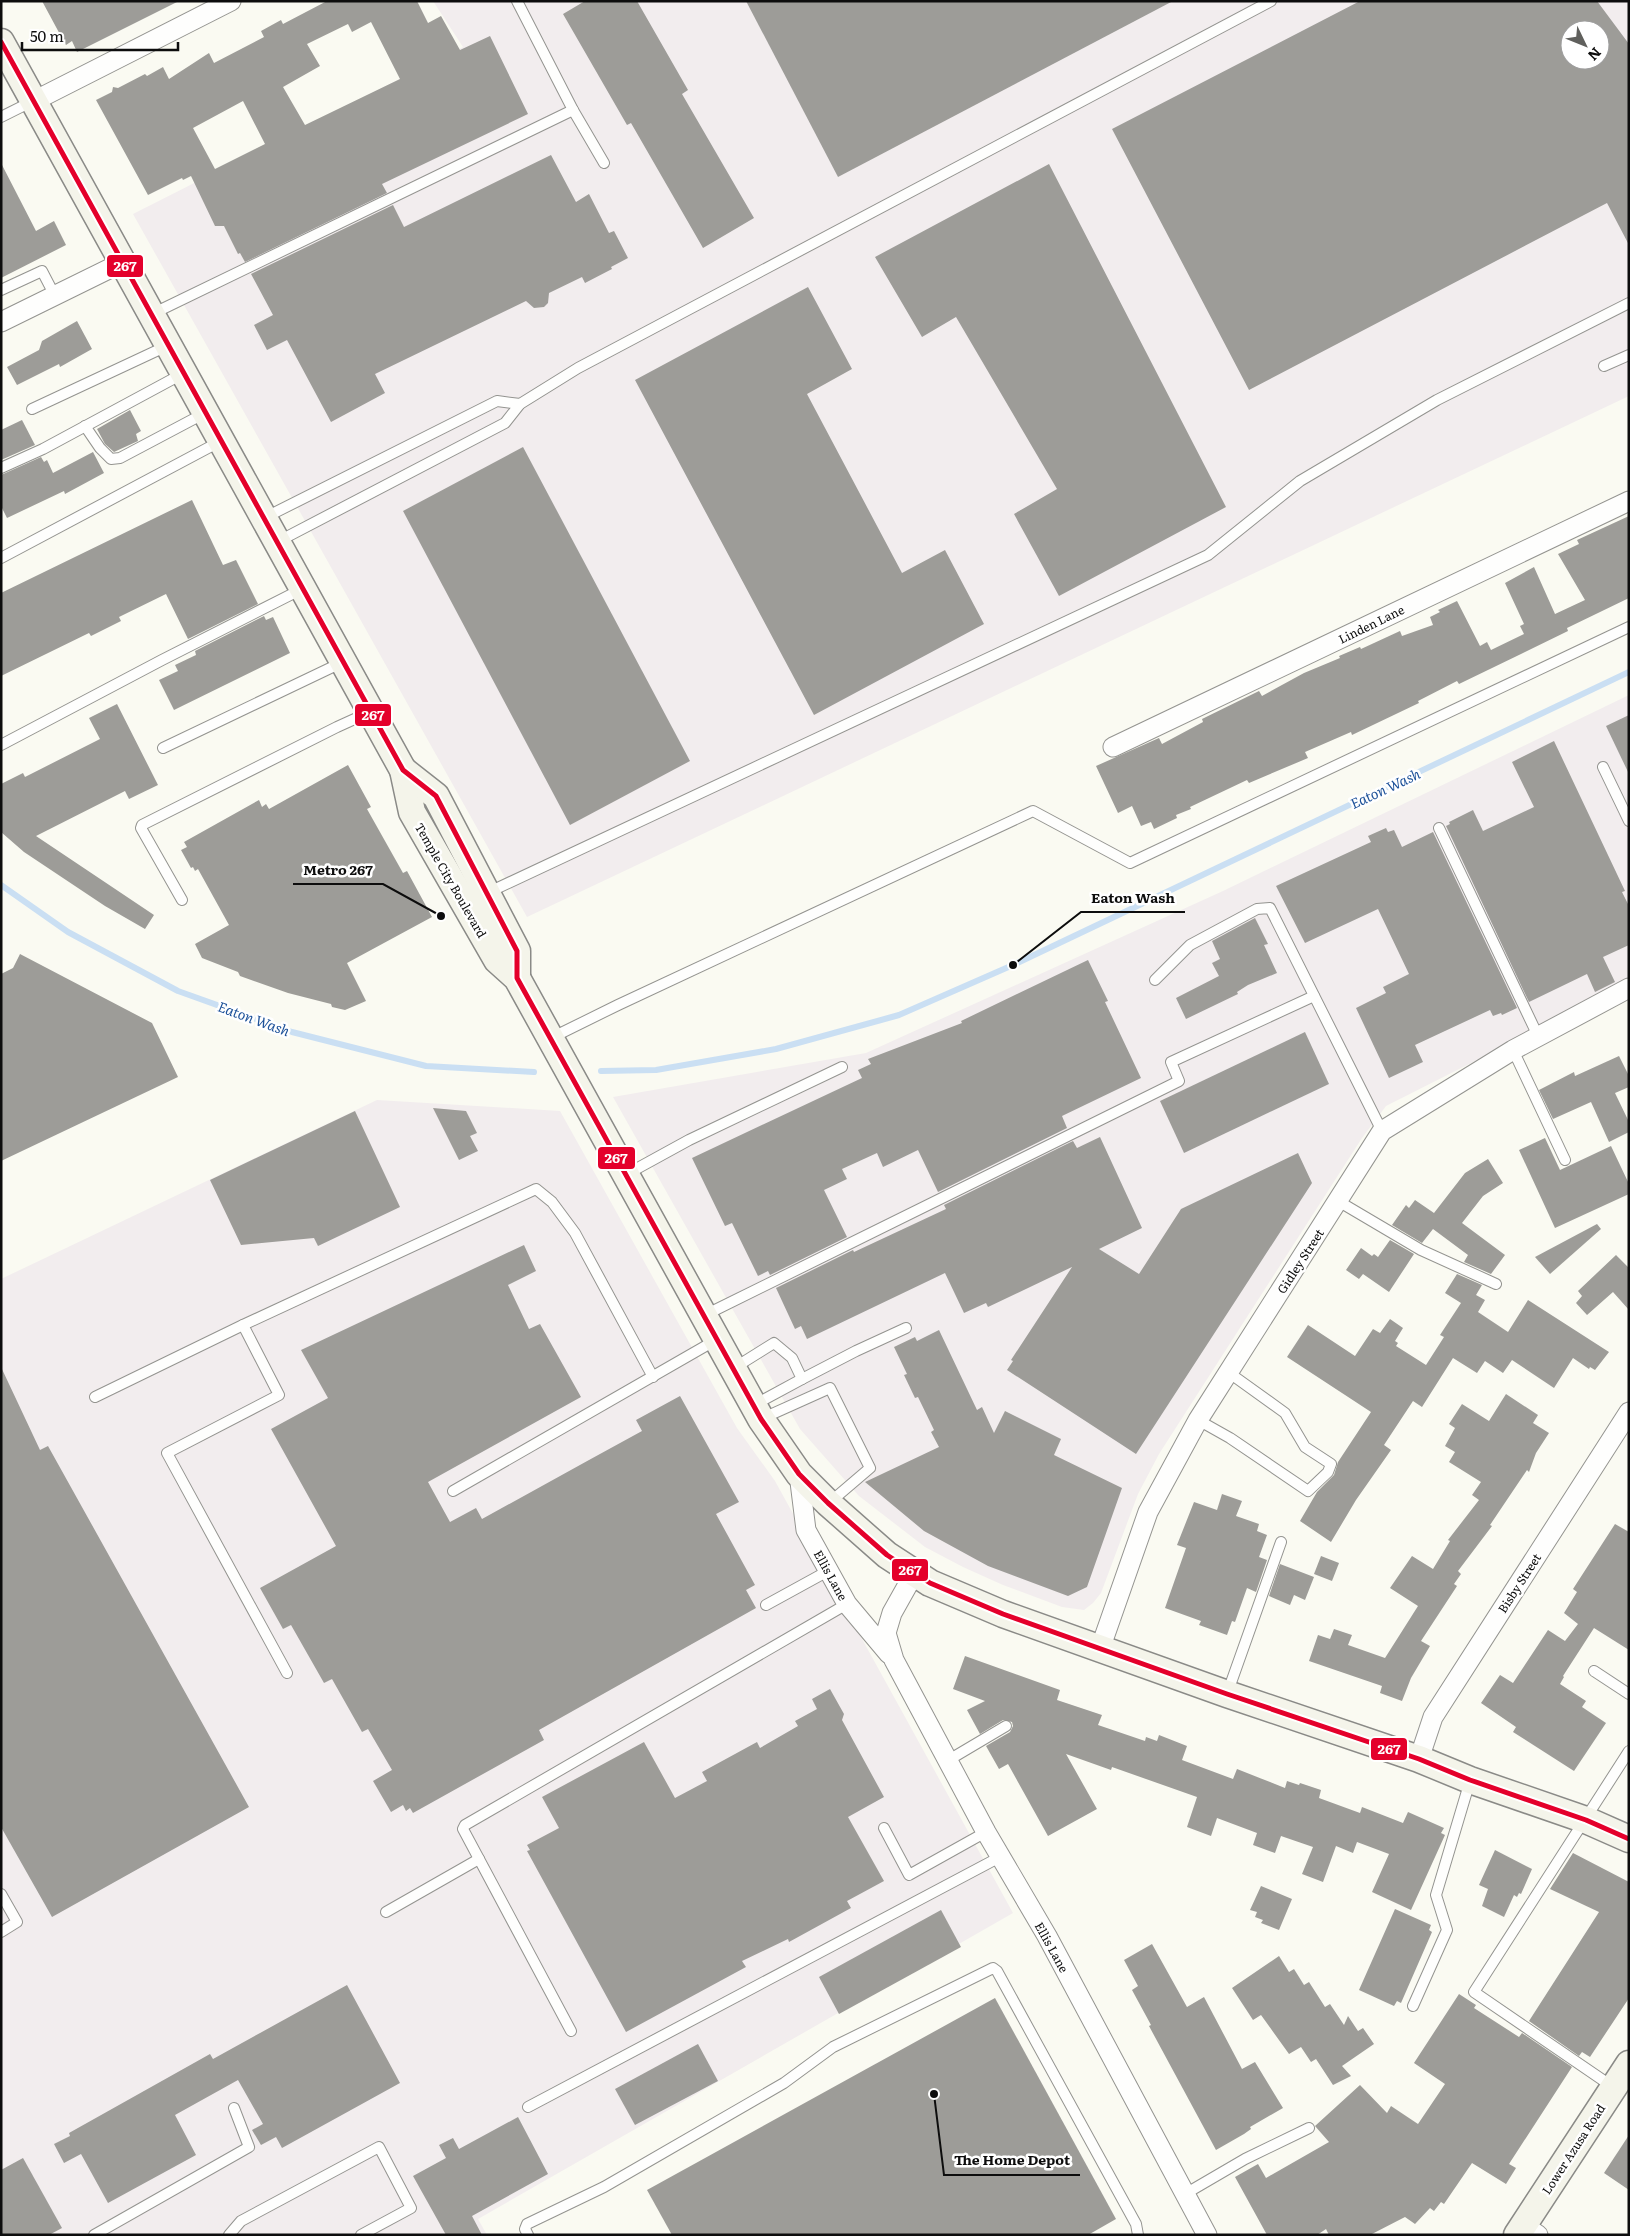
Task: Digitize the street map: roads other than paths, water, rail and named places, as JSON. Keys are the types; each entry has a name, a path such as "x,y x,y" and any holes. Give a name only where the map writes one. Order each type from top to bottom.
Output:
{"main road":[{"name":"Temple City Boulevard","path":"1,42 170,344 276,542 404,770 412,812 497,960 517,978 584,1096 757,1413 799,1474 828,1503 887,1555 930,1583 1003,1614 1227,1694 1419,1759 1470,1780 1586,1820 1629,1838"},
{"name":"Temple City Boulevard","path":"404,770 436,796 517,951 517,978"},
{"name":"Lower Azusa Road","path":"1526,2231 1624,2073"}],"street":[{"path":"34,100 231,1"},
{"path":"1,322 123,262"},
{"name":"Linden Lane","path":"1113,747 1629,501"},
{"name":"Gidley Street","path":"1100,1649 1148,1512 1198,1420 1382,1130 1513,1050 1629,988"},
{"name":"Bisby Street","path":"1419,1759 1433,1717 1629,1412"},
{"name":"Ellis Lane","path":"799,1474 806,1530 847,1604 894,1660"},
{"name":"Ellis Lane","path":"915,1572 892,1612 886,1633 894,1660 986,1832 1047,1936 1185,2194 1204,2234"}],"lane":[{"path":"518,1 573,110 604,163"},
{"path":"276,542 505,423 520,404 578,368 1271,1"},
{"path":"1,117 34,100"},
{"path":"152,314 573,110"},
{"path":"1,290 42,271 55,296"},
{"path":"487,893 1208,555 1300,481 1437,400 1629,303"},
{"path":"32,409 170,344"},
{"path":"1604,366 1629,355"},
{"path":"1,468 185,373"},
{"path":"264,518 497,401 520,404"},
{"path":"85,426 100,448 111,458 120,458 206,412"},
{"path":"1,558 222,440"},
{"path":"1,745 303,588"},
{"path":"554,1042 618,1005 1033,811 1130,862 1629,626"},
{"path":"164,748 344,662"},
{"path":"182,900 141,828 142,825 336,727 371,712"},
{"path":"1603,767 1629,821"},
{"path":"1438,828 1538,1036"},
{"path":"1155,980 1190,945 1257,909 1270,908 1382,1130"},
{"path":"704,1316 1179,1081 1171,1062 1314,996"},
{"path":"1513,1050 1565,1160"},
{"path":"626,1175 689,1140 842,1067"},
{"path":"95,1397 243,1325 536,1189 552,1202 575,1233 653,1377"},
{"path":"1338,1201 1421,1250 1496,1284"},
{"path":"243,1325 280,1395 167,1453 287,1673"},
{"path":"757,1413 802,1379 906,1328"},
{"path":"453,1491 717,1340"},
{"path":"733,1369 774,1343 792,1358 802,1379"},
{"path":"1198,1420 1230,1438 1308,1491 1328,1472 1331,1464 1305,1447 1285,1413 1228,1372"},
{"path":"757,1413 830,1388 870,1468 828,1503"},
{"path":"1227,1694 1281,1542"},
{"path":"766,1605 828,1571"},
{"path":"570,2031 463,1829 465,1825 847,1604"},
{"path":"1594,1671 1629,1694"},
{"path":"947,1760 1006,1726"},
{"path":"1624,2073 1474,1992 1629,1751"},
{"path":"1414,2006 1446,1930 1436,1895 1470,1780"},
{"path":"884,1828 909,1876 986,1832"},
{"path":"528,2107 1000,1857"},
{"path":"386,1912 479,1859"},
{"path":"1,1894 17,1922 1,1932"},
{"path":"528,2235 525,2229 527,2224 604,2187 784,2083 834,2047 993,1968 998,1971 1132,2215 1138,2235"},
{"path":"94,2235 249,2147 234,2108"},
{"path":"1185,2194 1245,2159 1309,2128"},
{"path":"229,2235 241,2221 379,2147 411,2209 361,2235"}],"waterway":[{"name":"Eaton Wash","path":"601,1071 656,1070 776,1049 899,1015 1013,965 1629,672"},
{"name":"Eaton Wash","path":"1,885 68,932 178,991 292,1032 426,1066 534,1072"}],"place":[{"name":"Metro 267","path":"441,916"},
{"name":"Eaton Wash","path":"1013,965"},
{"name":"The Home Depot","path":"934,2094"}]}
